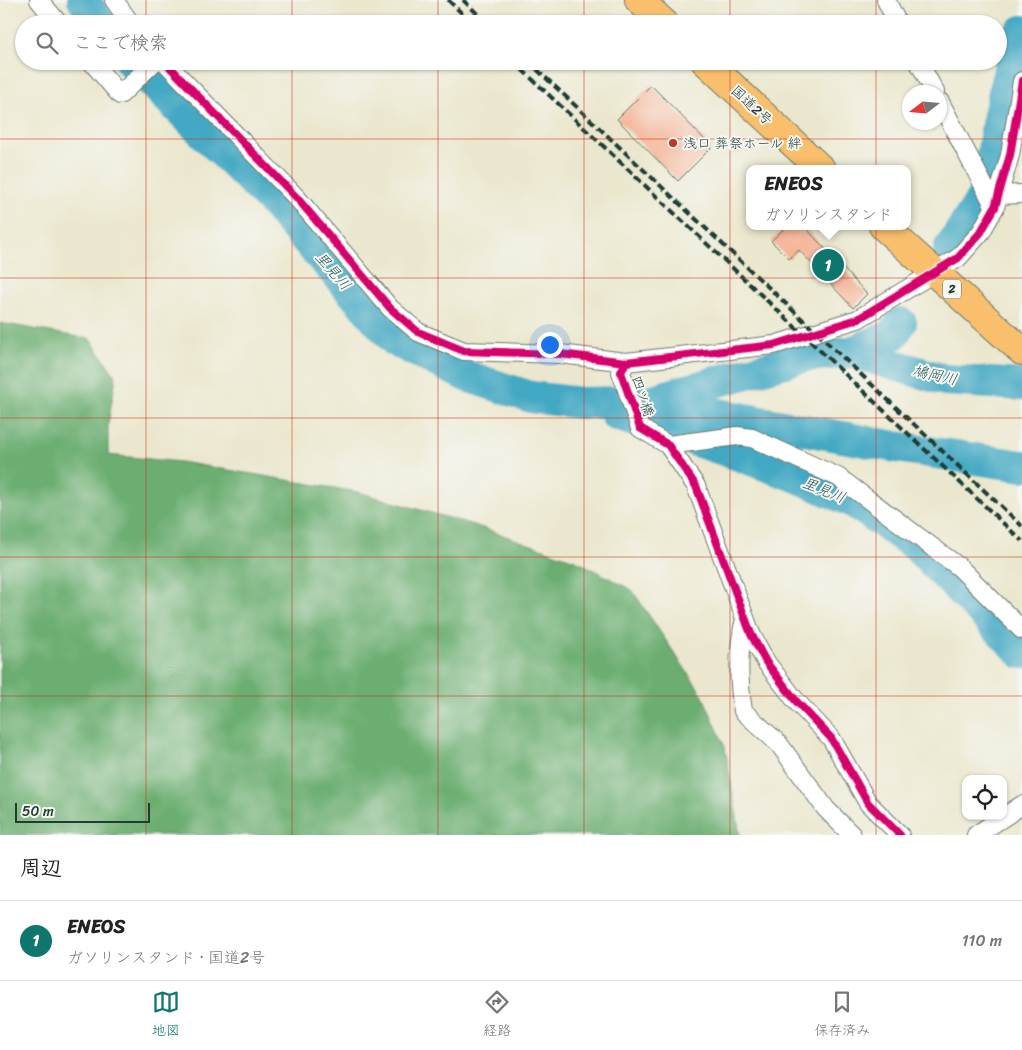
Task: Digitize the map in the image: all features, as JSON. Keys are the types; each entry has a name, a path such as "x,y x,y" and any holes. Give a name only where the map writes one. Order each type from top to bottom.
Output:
{"highway":[{"path":"639,0 655,15"},
{"name":"国道2号","path":"715,70 817,165"},
{"name":"2","path":"887,230 1022,351"}],"street":[{"path":"39,0 52,15"},
{"path":"114,0 124,15"},
{"path":"886,0 894,15"},
{"path":"99,70 120,95 146,70"},
{"path":"173,70 297,198 390,308 418,332 464,351 560,354 624,367 774,345 858,320 932,272 958,258 981,232 996,201 1010,155 1022,81"},
{"path":"923,70 930,85"},
{"path":"947,114 996,201"},
{"path":"996,201 1022,194"},
{"name":"四ツ橋","path":"624,367 640,428 668,445"},
{"path":"900,835 868,803 831,738 796,701 766,662 751,634 746,616 696,486 668,445 737,436 752,438 838,477 959,568 1022,630"},
{"path":"746,616 741,636 738,677 743,711 779,744 826,809 848,828 852,835"},
{"path":"976,835 1022,806"}],"green space":[{"path":"0,323 90,339 116,377 108,424 108,455 181,462 358,492 477,526 575,560 632,590 702,694 725,747 740,835 0,835"}],"building":[{"path":"651,85 712,147 678,181 617,119"},
{"path":"783,230 808,230 867,294 853,308 799,250 789,259 771,241"}],"waterway":[{"name":"里見川","path":"83,0 94,15"},
{"path":"989,176 997,124 1016,38 1022,31"},
{"name":"里見川","path":"139,70 270,199 395,341 466,376 531,397 581,403 648,401 896,447 1022,466"},
{"path":"949,249 981,200"},
{"name":"里見川","path":"653,400 806,356 851,352 893,335 901,323"},
{"name":"鳩岡川","path":"851,352 945,380 1022,385"},
{"name":"里見川","path":"616,415 730,452 797,477 853,502 916,546 1022,653"}],"railway":[{"path":"448,0 464,15"},
{"path":"463,0 479,15"},
{"path":"523,70 1022,541"},
{"path":"538,70 1022,526"}],"cycle path":[{"path":"173,70 297,198 390,308 418,332 464,351 560,354 626,362 774,345 858,319 958,258 981,232 995,207 1010,155 1022,81"},
{"path":"626,362 621,372 640,428 668,445 696,486 751,634 766,662 796,701 831,738 868,803 900,835"}],"place":[{"name":"浅口 葬祭ホール 絆","path":"673,143"},
{"name":"ENEOS","path":"828,265"}]}
